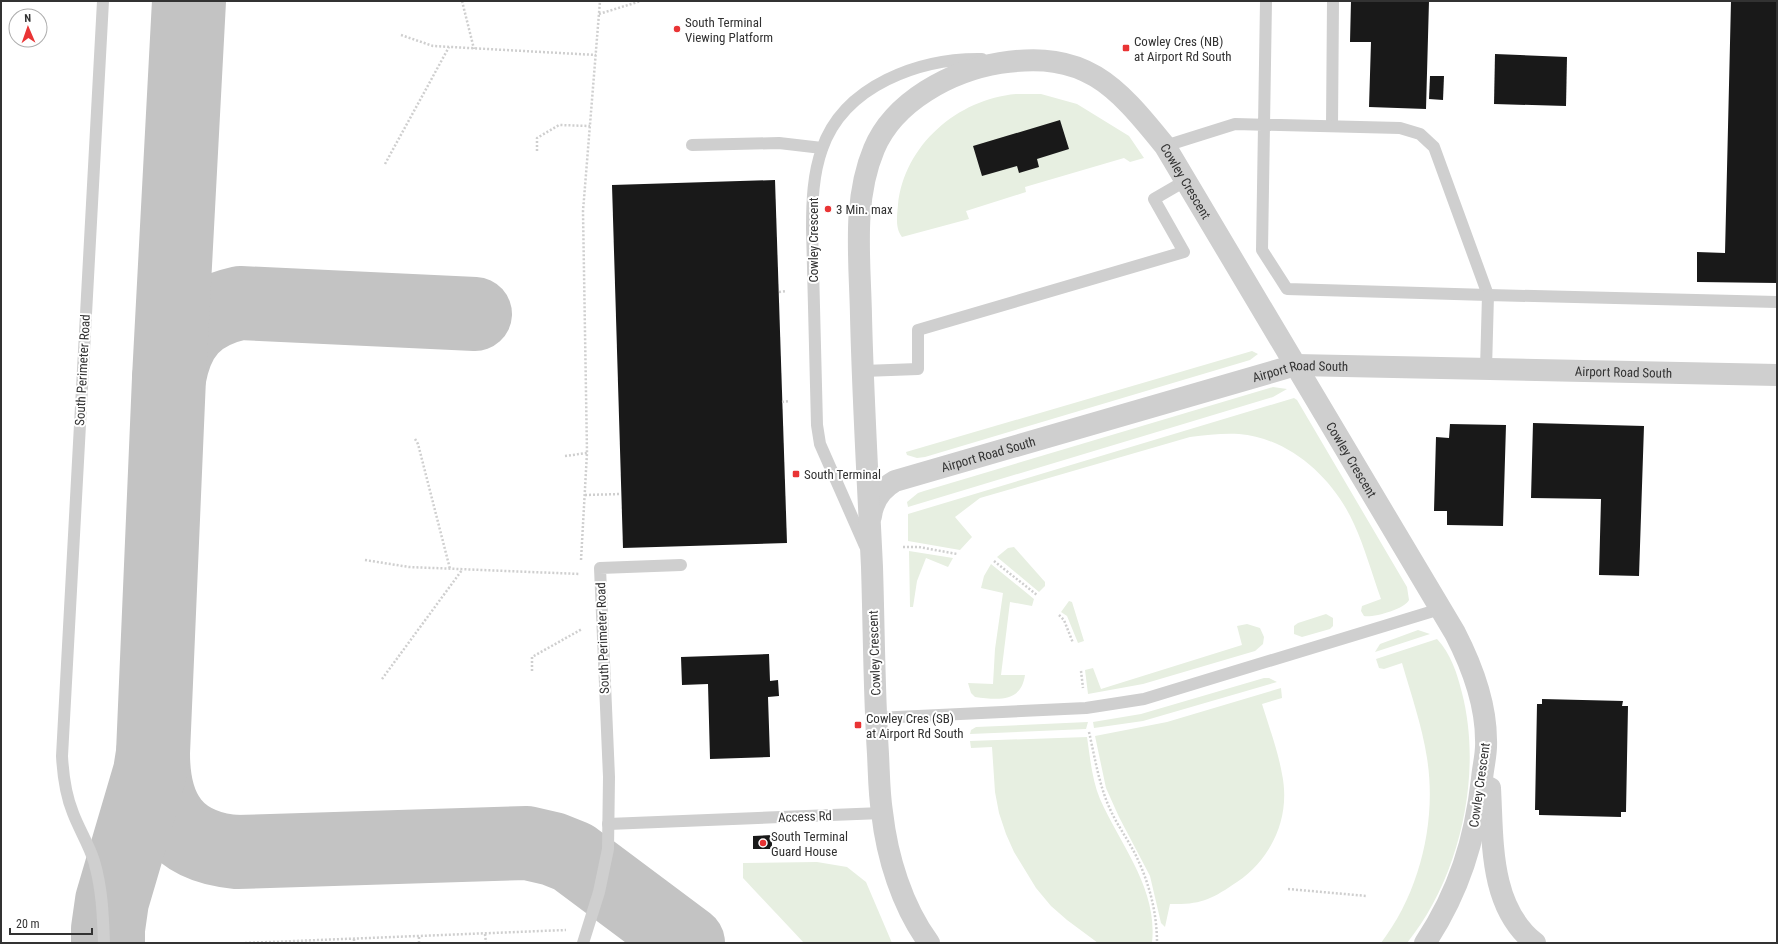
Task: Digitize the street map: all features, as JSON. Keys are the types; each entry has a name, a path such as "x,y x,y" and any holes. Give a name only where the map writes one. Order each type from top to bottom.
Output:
{"street":[{"name":"Cowley Crescent","path":"929,943 911,913 900,887 892,864 882,813 876,718 872,569 863,372 860,231 863,184 875,147 884,132 907,106 937,85 978,68 1014,61 1033,60 1068,64 1085,70 1098,77 1122,97 1165,146 1468,658 1480,696 1486,741 1479,805 1468,854 1455,889 1440,921 1425,943"},
{"name":"Airport Road South","path":"869,528 873,504 883,490 895,481 1296,366 1777,375"},
{"path":"1486,741 1494,856 1498,879 1504,902 1512,920 1525,935 1535,943"}],"lane":[{"name":"South Perimeter Road","path":"104,1 62,738 62,770 67,794 72,812 94,860 97,874 102,902 104,943"},
{"path":"1266,1 1262,250 1288,289 1777,302"},
{"path":"1332,126 1333,1"},
{"name":"Cowley Crescent","path":"872,569 865,546 820,444 817,425 812,197 822,148 850,104 867,91 890,78 916,69 961,60 1033,60"},
{"path":"1165,146 1235,124 1400,128 1420,134 1434,147 1488,295 1486,369"},
{"path":"692,145 779,143 822,148"},
{"path":"863,372 918,369 918,330 1184,252 1154,198 1185,181"},
{"name":"South Perimeter Road","path":"608,824 609,777 605,717 600,568 681,565"},
{"path":"876,718 1042,711 1116,705 1151,697 1440,609"},
{"name":"Access Rd","path":"608,824 882,813"},
{"path":"583,943 604,872 608,849 608,824"}],"path":[{"path":"462,1 474,49"},
{"path":"580,582 587,453 583,211 600,1"},
{"path":"599,14 641,1"},
{"path":"401,35 433,46 596,55"},
{"path":"386,164 449,47"},
{"path":"537,151 537,138 558,125 590,126"},
{"path":"779,292 786,291"},
{"path":"782,402 789,402"},
{"path":"415,439 418,444 450,569"},
{"path":"565,456 587,453"},
{"path":"585,495 621,494"},
{"path":"903,546 919,547 957,554"},
{"path":"364,560 409,567 580,574"},
{"path":"994,561 1036,595"},
{"path":"382,678 463,570"},
{"path":"1059,615 1064,620 1073,643"},
{"path":"582,621 582,636"},
{"path":"532,671 532,657 582,629"},
{"path":"1080,671 1084,695"},
{"path":"1089,732 1097,772 1109,809 1138,861 1152,902 1156,918 1157,943"},
{"path":"1288,889 1367,896"},
{"path":"245,943 566,931 568,924"},
{"path":"485,934 486,943"},
{"path":"419,937 419,943"}],"shaded area":[{"path":"1016,94 1041,94 1077,104 1129,136 1144,158 1130,162 1124,158 1025,187 1026,192 966,211 969,219 902,237 898,230 897,218 902,183 911,163 923,145 938,129 955,115 974,105 995,98"},
{"path":"1252,351 1258,354 1250,360 925,457 917,458 907,455 906,452"},
{"path":"1273,387 1287,389 1273,397 908,507 907,502 918,493 924,491"},
{"path":"1294,398 1297,400 1407,587 1409,600 1402,607 1374,616 1364,616 1361,611 1362,606 1381,599 1358,533 1345,507 1335,492 1322,477 1293,452 1276,443 1258,437 1239,434 1190,437 980,498 955,517 972,537 960,550 908,541 908,514"},
{"path":"1014,547 1045,582 1045,586 1039,592 997,557 1008,548"},
{"path":"909,551 953,558 948,567 926,558 917,581 913,607 910,607"},
{"path":"991,564 1034,599 1032,606 1010,602 1001,675 1025,675 1023,684 1019,691 1007,698 1000,699 975,697 971,693 968,683 993,684 995,649 1003,593 981,588 984,576"},
{"path":"1069,601 1072,602 1084,641 1078,643 1067,616 1061,612"},
{"path":"1326,614 1333,618 1333,626 1330,629 1302,637 1294,634 1294,626 1298,623"},
{"path":"1247,624 1260,628 1264,637 1263,644 1255,651 1143,684 1088,694 1085,670 1093,668 1101,689 1242,645 1237,626"},
{"path":"1418,630 1430,634 1375,652 1380,644"},
{"path":"1437,639 1450,657 1456,671 1468,724 1470,757 1468,791 1462,824 1453,857 1441,888 1425,917 1407,943 1381,943 1395,923 1415,879 1427,831 1430,806 1427,758 1416,710 1402,663 1384,669 1379,668 1376,659"},
{"path":"1264,678 1269,678 1277,682 1143,721 1094,728 1093,722 1141,714"},
{"path":"1281,688 1282,698 1262,704 1278,757 1284,790 1284,806 1276,835 1269,849 1260,861 1249,872 1228,888 1206,900 1181,904 1170,904 1165,927 1161,923 1150,876 1119,817 1106,788 1095,736 1167,722"},
{"path":"1088,722 1086,729 970,734 971,730 976,727"},
{"path":"1087,737 1097,792 1144,886 1152,923 1152,943 1098,943 1051,906 1036,888 1014,852 1006,834 999,813 995,792 992,747 971,748 970,741"},
{"path":"817,862 847,867 866,882 892,943 804,943 743,878 743,863"}],"building":[{"path":"1351,1 1429,1 1426,109 1369,107 1371,42 1350,42"},
{"path":"1731,1 1777,1 1777,283 1697,282 1697,252 1725,253"},
{"path":"1495,54 1567,57 1566,106 1494,104"},
{"path":"1430,76 1444,76 1443,100 1429,99"},
{"path":"1060,120 1069,149 1037,159 1039,167 1019,173 1017,166 982,176 973,146"},
{"path":"775,180 787,543 623,548 612,185"},
{"path":"1533,423 1644,426 1639,576 1599,575 1601,499 1531,498"},
{"path":"1450,424 1506,425 1503,526 1447,525 1447,511 1434,511 1436,437 1449,438"},
{"path":"769,654 770,681 778,680 779,696 768,697 770,757 710,759 708,684 682,685 681,657"},
{"path":"1542,699 1623,701 1622,706 1628,706 1626,812 1621,812 1621,817 1539,815 1539,810 1535,810 1537,704 1542,704"},
{"name":"South Terminal Guard House","path":"772,835 772,849 753,849 753,836"}],"taxiway":[{"path":"108,943 108,929 112,901 150,772 153,753 169,378 189,1"},
{"path":"169,378 177,350 183,338 191,328 211,313 240,303 475,314"},
{"path":"153,753 154,774 163,808 172,822 184,834 198,843 216,849 237,852 527,843 553,849 573,857 688,943"}],"place":[{"name":"South Terminal Viewing Platform","path":"677,29"},
{"name":"Cowley Cres (NB) at Airport Rd South","path":"1126,48"},
{"name":"3 Min. max","path":"828,209"},
{"name":"South Terminal","path":"796,474"},
{"name":"Cowley Cres (SB) at Airport Rd South","path":"858,725"},
{"name":"South Terminal Guard House","path":"763,843"}]}
